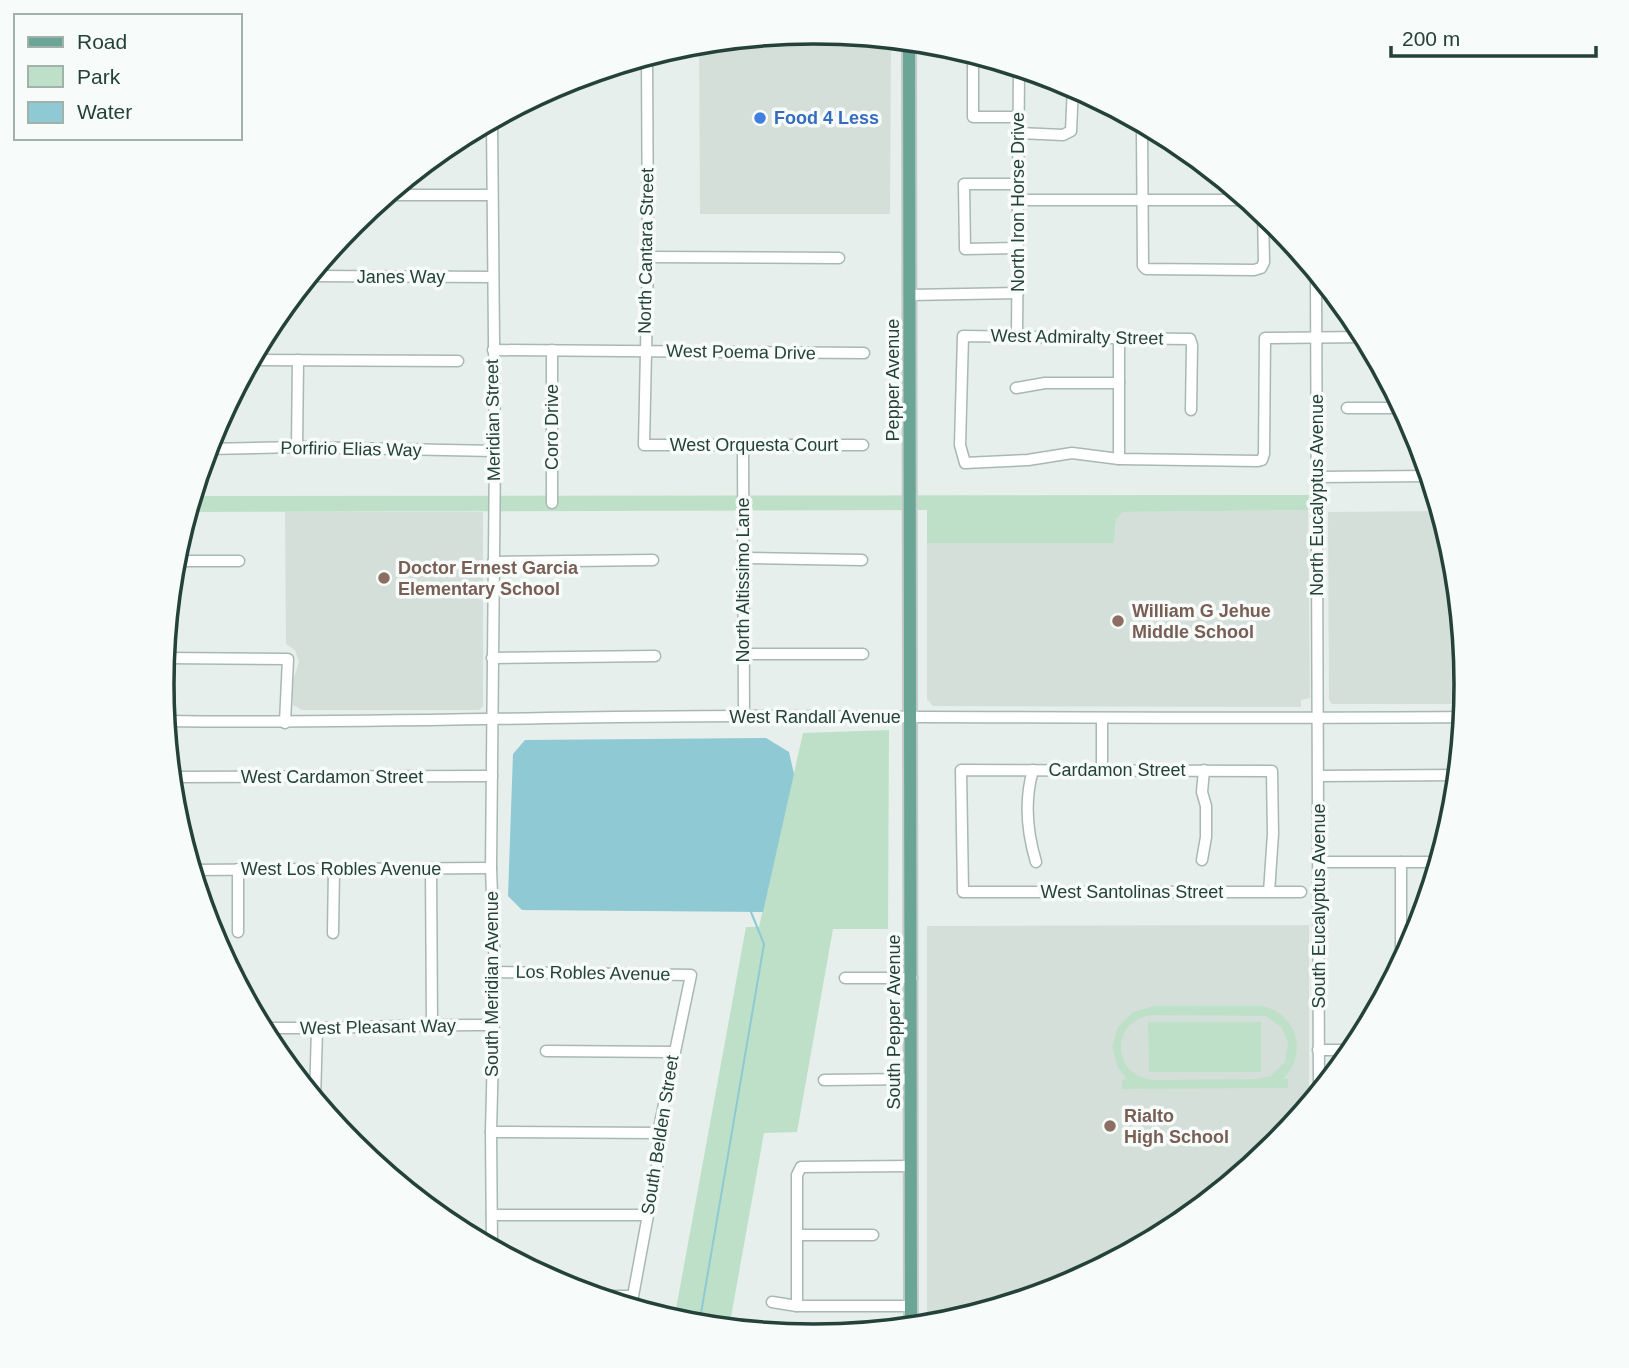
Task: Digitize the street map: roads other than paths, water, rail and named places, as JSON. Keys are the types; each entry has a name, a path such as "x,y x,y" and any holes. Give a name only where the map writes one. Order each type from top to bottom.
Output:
{"main road":[{"name":"Pepper Avenue","path":"909,51 911,718"},
{"name":"South Pepper Avenue","path":"911,718 911,1317"}],"street":[{"path":"973,64 973,117 1019,117"},
{"name":"North Cantara Street","path":"644,445 648,257 647,67"},
{"name":"North Iron Horse Drive","path":"1017,337 1019,78"},
{"path":"1019,132 1063,135 1071,131 1072,98"},
{"name":"Meridian Street","path":"492,131 495,451 492,720"},
{"path":"1142,134 1143,266 1146,270 1261,268 1264,262 1263,228"},
{"path":"1018,184 964,184 965,249 1018,248"},
{"path":"403,194 492,195"},
{"path":"1018,200 1233,200"},
{"path":"648,257 839,258"},
{"name":"Janes Way","path":"322,276 493,277"},
{"name":"North Eucalyptus Avenue","path":"1316,286 1318,718"},
{"path":"910,295 1018,293"},
{"name":"West Admiralty Street","path":"1119,459 1072,453 1028,460 965,463 960,444 963,336 1190,339 1191,410"},
{"path":"1119,338 1119,459 1258,461 1262,460 1264,454 1265,338 1352,337"},
{"name":"Coro Drive","path":"552,350 552,503"},
{"name":"West Poema Drive","path":"492,351 864,353"},
{"path":"262,360 458,361"},
{"path":"297,447 298,360"},
{"path":"1016,388 1045,383 1119,383"},
{"path":"1347,408 1392,408"},
{"name":"North Altissimo Lane","path":"743,444 744,716"},
{"name":"West Orquesta Court","path":"644,445 863,445"},
{"name":"Porfirio Elias Way","path":"219,449 297,447 495,451"},
{"path":"1318,477 1421,477"},
{"path":"742,558 862,560"},
{"path":"493,562 653,560"},
{"path":"187,561 239,561"},
{"path":"743,654 863,654"},
{"path":"492,658 655,656"},
{"path":"175,658 288,659 285,723"},
{"name":"West Randall Avenue","path":"176,721 285,723 744,716 1453,717"},
{"path":"1102,718 1102,769"},
{"name":"South Eucalyptus Avenue","path":"1318,718 1319,1078"},
{"name":"South Meridian Avenue","path":"492,720 491,868 495,972 491,1132 492,1237"},
{"path":"1202,860 1206,837 1206,806 1202,792 1204,769"},
{"name":"Cardamon Street","path":"963,892 961,770 1204,769 1272,771 1273,834 1269,892"},
{"path":"1033,770 1027,807 1029,839 1036,862"},
{"path":"1319,776 1448,775"},
{"name":"West Cardamon Street","path":"182,777 492,776"},
{"path":"1319,862 1429,862"},
{"path":"1401,862 1401,940"},
{"path":"432,868 432,1024"},
{"name":"West Los Robles Avenue","path":"202,870 491,868"},
{"path":"238,869 238,932"},
{"path":"333,933 334,869"},
{"name":"West Santolinas Street","path":"963,892 1301,891"},
{"name":"Los Robles Avenue","path":"495,972 691,975"},
{"name":"South Belden Street","path":"629,1296 633,1296 658,1161 658,1133 691,975"},
{"path":"845,978 912,978"},
{"name":"West Pleasant Way","path":"275,1028 494,1025"},
{"path":"315,1084 317,1029"},
{"path":"1318,1050 1340,1050"},
{"path":"547,1051 674,1052"},
{"path":"824,1080 910,1079"},
{"path":"491,1132 658,1133"},
{"path":"797,1306 797,1175 801,1167 911,1166"},
{"path":"492,1214 647,1215"},
{"path":"798,1235 873,1235"},
{"path":"772,1302 797,1306 911,1306"}],"water":[{"path":"766,738 789,752 794,774 763,912 522,910 508,896 513,754 525,740"}],"waterway":[{"path":"701,1314 764,944 751,912"}],"place":[{"name":"Food 4 Less","path":"760,118"},
{"name":"Doctor Ernest Garcia Elementary School","path":"384,578"},
{"name":"William G Jehue Middle School","path":"1118,621"},
{"name":"Rialto High School","path":"1110,1126"}]}
